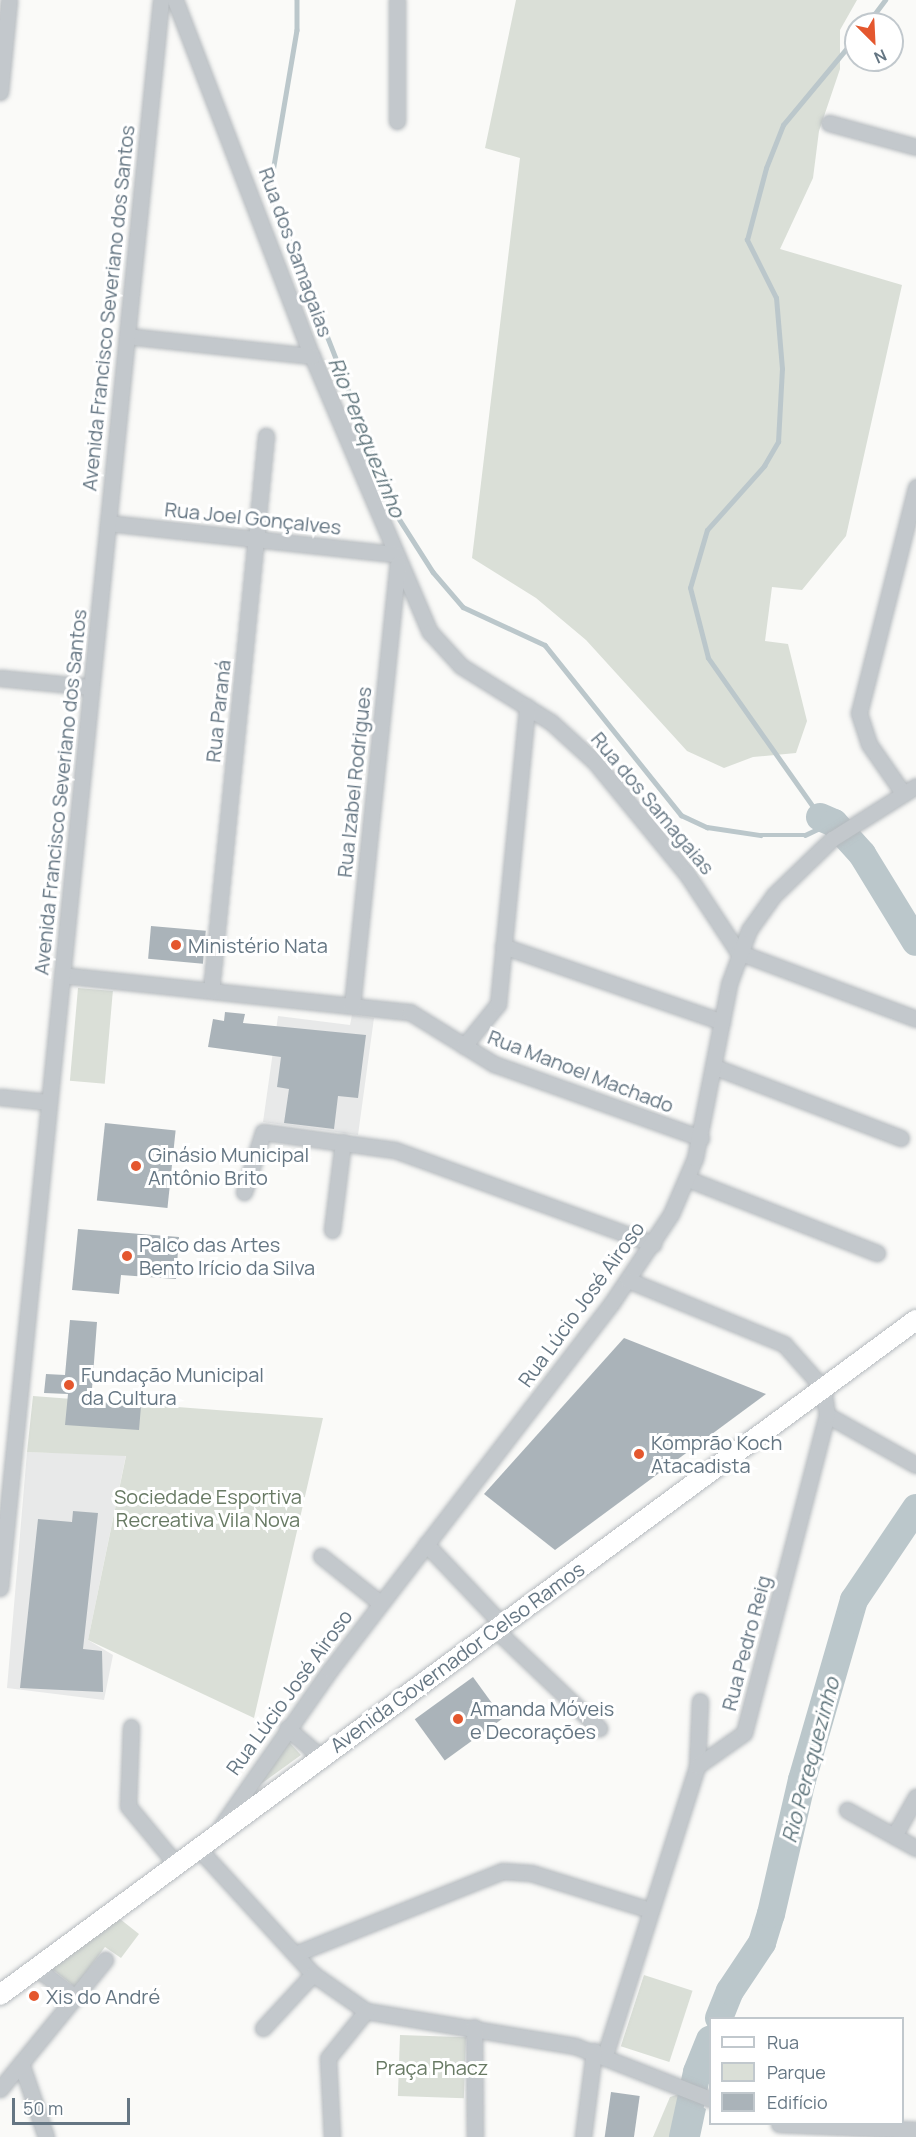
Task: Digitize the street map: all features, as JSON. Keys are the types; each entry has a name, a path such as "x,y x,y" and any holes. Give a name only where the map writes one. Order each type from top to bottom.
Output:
{"main road":[{"name":"Avenida Governador Celso Ramos","path":"0,1995 916,1320"}],"street":[{"path":"0,92 9,0"},
{"name":"Avenida Francisco Severiano dos Santos","path":"0,1588 3,1530 161,0"},
{"name":"Rua dos Samagaias","path":"175,0 312,356 421,615 445,651 572,739 628,800 686,873 738,952"},
{"path":"397,0 397,121"},
{"path":"829,123 916,147"},
{"path":"127,336 312,356"},
{"name":"Rua Paraná","path":"211,990 266,436"},
{"path":"909,789 869,744 859,713 916,487"},
{"name":"Rua Joel Gonçalves","path":"108,523 256,539 396,558"},
{"name":"Rua Izabel Rodrigues","path":"352,1006 396,558"},
{"path":"0,678 91,687"},
{"path":"464,1046 498,1004 526,706"},
{"name":"Rua Lúcio José Airoso","path":"215,1835 287,1728 653,1244 688,1179 701,1138 722,1022 738,952 774,895 832,839 909,789"},
{"path":"503,946 722,1022"},
{"path":"738,952 916,1019"},
{"name":"Rua Manoel Machado","path":"62,975 410,1012 494,1064 701,1138"},
{"path":"714,1067 901,1138"},
{"path":"0,1098 49,1102"},
{"path":"244,1192 263,1132 343,1142 395,1150 653,1244"},
{"path":"332,1230 343,1142"},
{"path":"688,1179 877,1253"},
{"path":"628,1280 768,1335 784,1344 823,1388"},
{"name":"Rua Pedro Reig","path":"697,1766 744,1733 827,1415 823,1388"},
{"path":"827,1415 916,1465"},
{"path":"426,1544 499,1626 599,1728"},
{"path":"321,1556 380,1604"},
{"path":"583,2137 599,2053 650,1910 697,1766 700,1701"},
{"path":"131,1727 128,1806 176,1864"},
{"path":"287,1728 321,1757"},
{"path":"894,1836 916,1797"},
{"path":"847,1810 916,1848"},
{"path":"198,1848 312,1974 366,2011 395,2019 474,2027 599,2053 709,2098"},
{"path":"295,1954 502,1871 531,1873 650,1910"},
{"path":"0,2089 105,1960"},
{"path":"36,1968 75,1997"},
{"path":"263,2028 312,1974"},
{"path":"332,2137 328,2058 366,2011"},
{"path":"474,2027 476,2137"},
{"path":"18,2066 41,2137"},
{"path":"18,2066 46,2137"},
{"path":"802,2125 916,2130"}],"shaded area":[{"path":"352,1015 374,1018 358,1135 263,1122 278,1016 350,1025"},
{"path":"27,1452 126,1455 88,1640 113,1655 104,1700 7,1688"},
{"path":"679,2094 706,2109 700,2137 675,2137 683,2105"}],"green space":[{"path":"516,0 857,0 850,12 844,12 844,23 840,30 840,69 819,131 813,178 780,249 902,285 846,536 802,590 772,587 765,641 788,644 807,721 796,753 753,757 724,768 687,751 586,640 536,598 472,558 520,158 485,148"},
{"path":"78,988 113,991 105,1084 70,1081"},
{"name":"Sociedade Esportiva Recreativa Vila Nova","path":"33,1396 323,1418 254,1718 88,1640 126,1456 27,1452"},
{"path":"288,1741 301,1755 254,1789"},
{"path":"120,1919 139,1934 121,1958 105,1947 75,1987 52,1969"},
{"path":"644,1975 693,1991 669,2062 621,2046"},
{"name":"Praça Phacz","path":"400,2035 466,2037 464,2098 398,2096"},
{"path":"679,2094 683,2105 675,2137 653,2137 670,2097"}],"building":[{"name":"Ministério Nata","path":"151,926 206,931 203,964 148,959"},
{"path":"225,1012 245,1014 243,1023 366,1035 358,1098 338,1096 334,1129 284,1123 289,1089 277,1087 281,1057 208,1047 213,1019 224,1021"},
{"name":"Ginásio Municipal Antônio Brito","path":"105,1123 176,1130 167,1208 97,1201"},
{"name":"Palco das Artes Bento Irício da Silva","path":"78,1229 179,1237 176,1279 121,1275 119,1294 72,1290"},
{"path":"70,1320 97,1322 91,1402 141,1406 139,1430 65,1425 68,1394 44,1393 46,1374 65,1375"},
{"name":"Komprão Koch Atacadista","path":"624,1338 766,1394 555,1550 484,1494"},
{"path":"73,1511 98,1513 83,1649 102,1651 103,1692 20,1688 38,1519 72,1522"},
{"name":"Amanda Móveis e Decorações","path":"473,1677 503,1718 445,1761 415,1719"},
{"path":"611,2092 640,2096 634,2137 605,2137"}],"waterway":[{"name":"Rio Perequezinho","path":"297,0 297,30 270,190 398,517 433,572 463,607 545,645 681,815 707,827 760,835 805,835 818,829 820,817 708,658 690,588 707,530 764,466 778,442 782,369 776,298 747,240 766,168 783,125 844,51"},
{"path":"876,12 885,0"},
{"name":"Rio Perequezinho","path":"820,817 834,823 862,854 916,942"},
{"name":"Rio Perequezinho","path":"719,2017 730,1991 762,1943 771,1914 802,1780 854,1600 916,1508"},
{"name":"Rio Perequezinho","path":"683,2137 697,2072 709,2042"}],"place":[{"name":"Ministério Nata","path":"176,945"},
{"name":"Ginásio Municipal Antônio Brito","path":"136,1166"},
{"name":"Palco das Artes Bento Irício da Silva","path":"127,1256"},
{"name":"Fundação Municipal da Cultura","path":"69,1385"},
{"name":"Komprão Koch Atacadista","path":"639,1454"},
{"name":"Amanda Móveis e Decorações","path":"458,1719"},
{"name":"Xis do André","path":"34,1996"}]}
